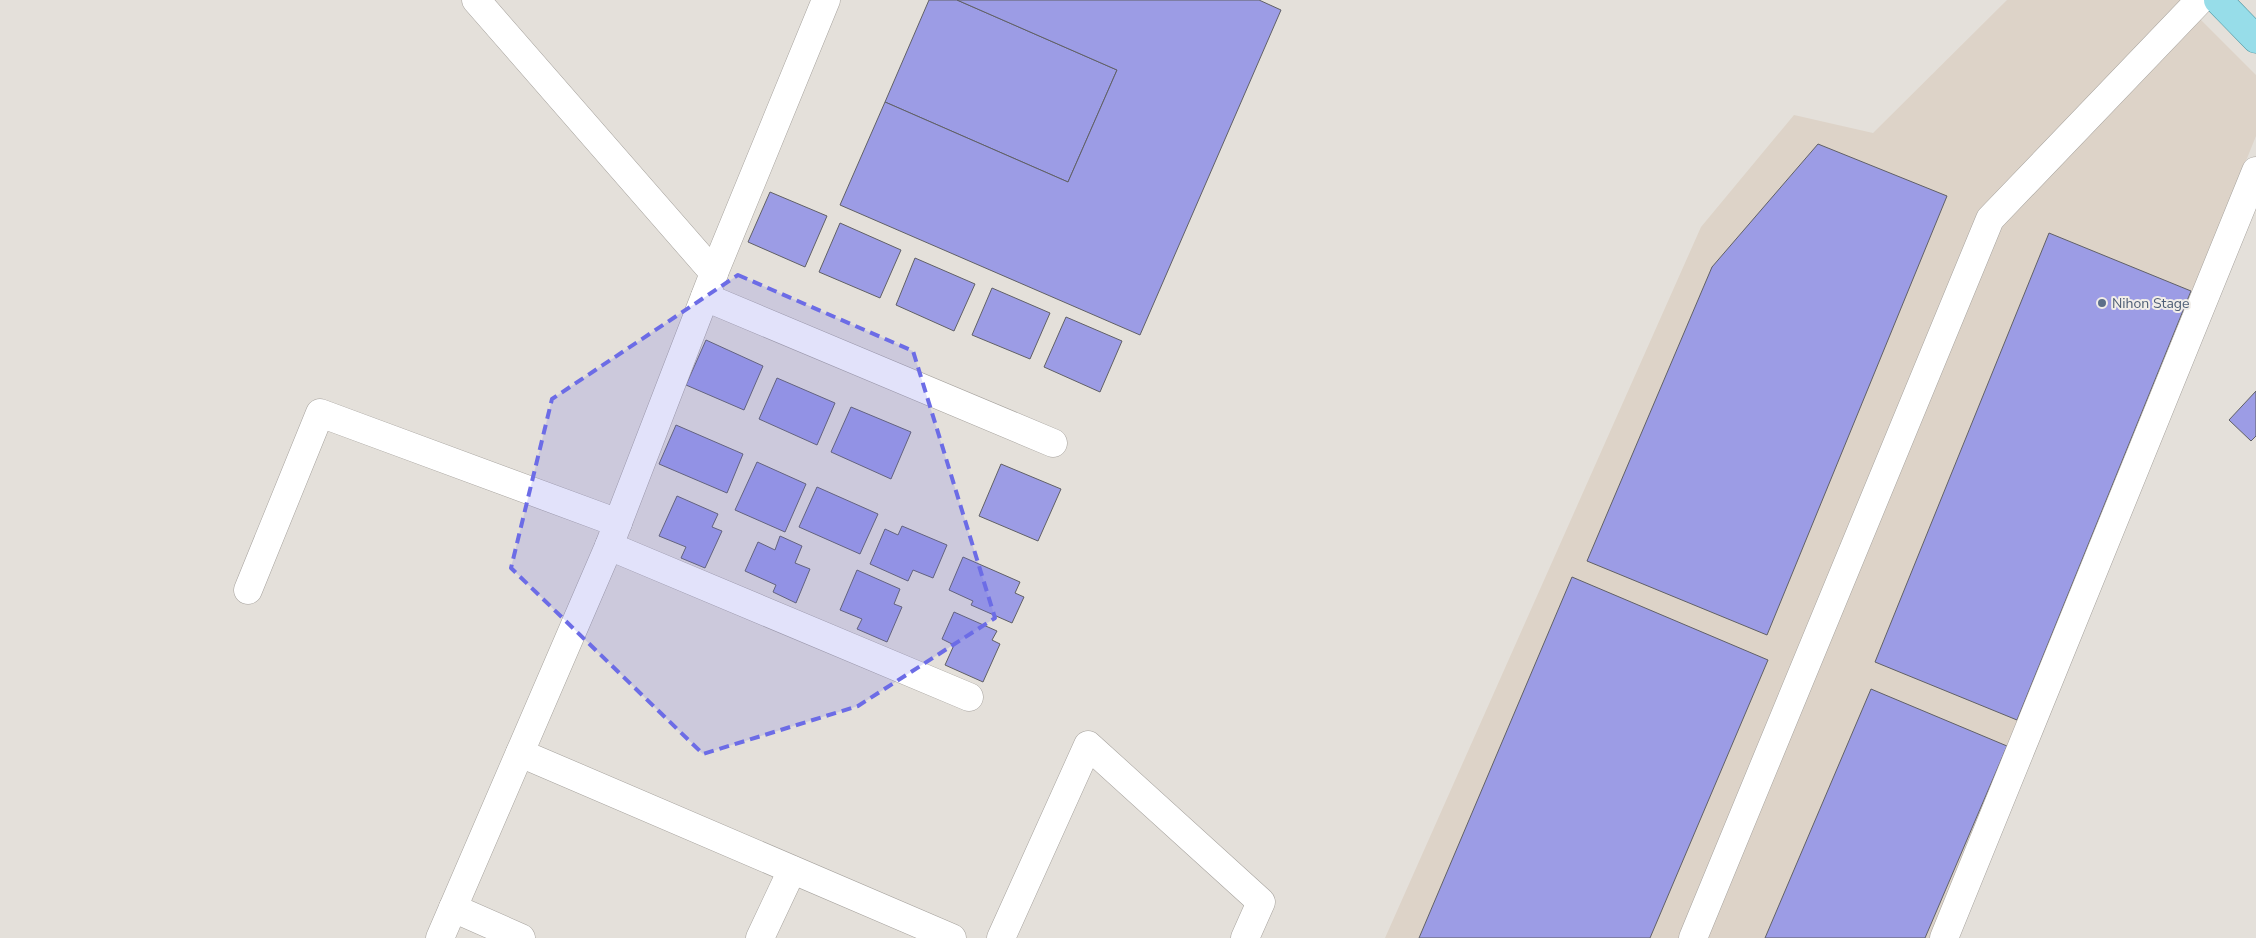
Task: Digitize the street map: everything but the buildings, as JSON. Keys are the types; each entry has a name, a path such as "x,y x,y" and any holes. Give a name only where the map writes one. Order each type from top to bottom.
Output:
{"main road":[{"path":"2218,0 2256,39"}],"street":[{"path":"476,0 709,285 1053,443"},
{"path":"440,938 614,534 709,285 826,0"},
{"path":"1693,938 1990,219 2200,0"},
{"path":"1944,938 2256,171"},
{"path":"248,590 320,413 614,534 969,697"},
{"path":"1001,938 1088,745 1261,902 1245,938"},
{"path":"520,753 952,938"},
{"path":"760,938 792,870"},
{"path":"453,908 521,938"}],"highlighted area":[{"path":"738,275 913,351 995,618 858,706 703,754 511,568 552,399"}],"shaded area":[{"path":"2007,0 2181,0 2256,75 2256,136 1933,938 1385,938 1701,227 1794,115 1873,133"}],"place":[{"name":"Nihon Stage","path":"2102,303"}]}
